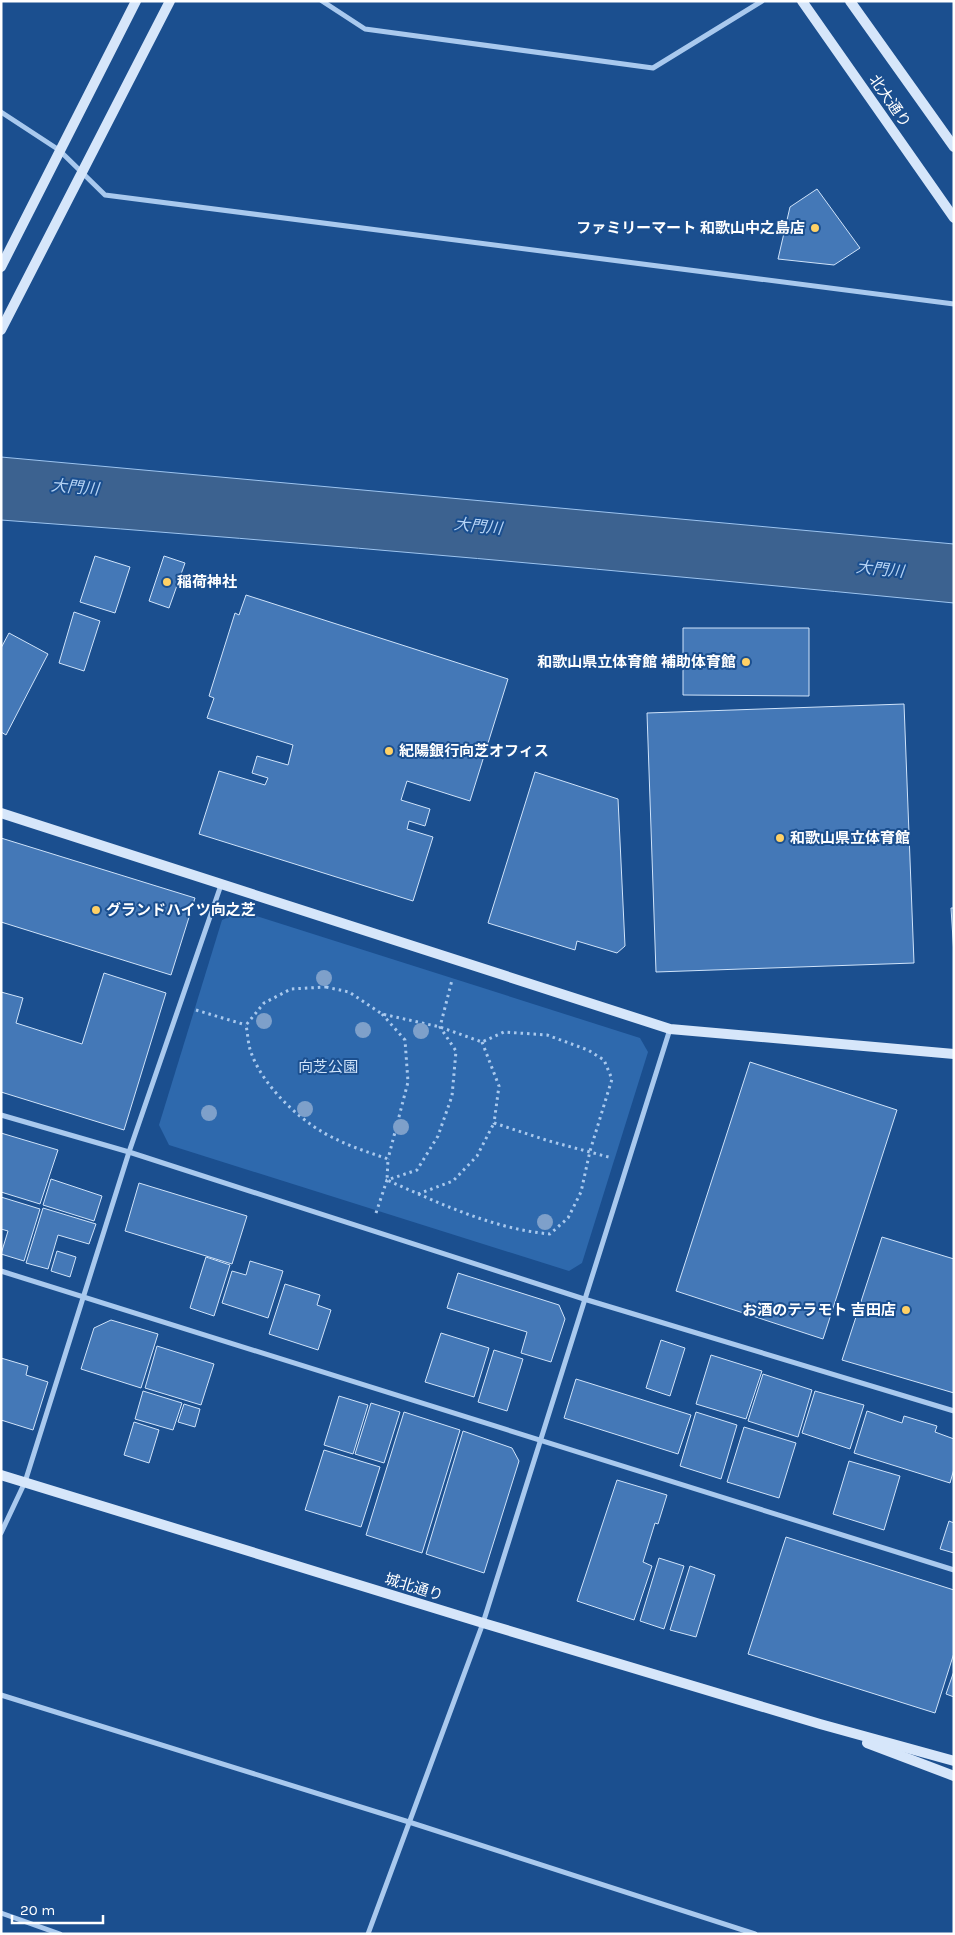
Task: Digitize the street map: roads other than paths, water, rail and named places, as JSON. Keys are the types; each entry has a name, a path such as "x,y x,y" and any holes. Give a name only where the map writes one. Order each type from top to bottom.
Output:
{"street":[{"path":"1,267 136,1"},
{"path":"1,330 170,1"},
{"path":"322,1 365,29 653,68 762,1"},
{"name":"北大通り","path":"802,1 954,218"},
{"name":"北大通り","path":"850,1 954,147"},
{"path":"1,112 59,150 105,195 954,304"},
{"path":"1,814 670,1029 954,1054"},
{"path":"1,1533 25,1482 129,1152 222,885"},
{"path":"368,1934 483,1623 670,1029"},
{"path":"1,1114 129,1152 584,1299 954,1411"},
{"path":"1,1270 954,1570"},
{"name":"城北通り","path":"1,1475 820,1724"},
{"path":"1,1695 409,1822 755,1934"},
{"path":"820,1724 954,1761"},
{"path":"820,1724 954,1776"},
{"path":"1,1913 60,1934"}],"water":[{"name":"大門川","path":"1,457 954,544 954,603 478,558 1,520"}],"place":[{"name":"ファミリーマート 和歌山中之島店","path":"815,228"},
{"name":"稲荷神社","path":"167,582"},
{"name":"和歌山県立体育館 補助体育館","path":"746,662"},
{"name":"紀陽銀行向芝オフィス","path":"389,751"},
{"name":"和歌山県立体育館","path":"780,838"},
{"name":"グランドハイツ向之芝","path":"96,910"},
{"name":"お酒のテラモト 吉田店","path":"906,1310"}],"park label":[{"name":"向芝公園","path":"328,1067"}]}
